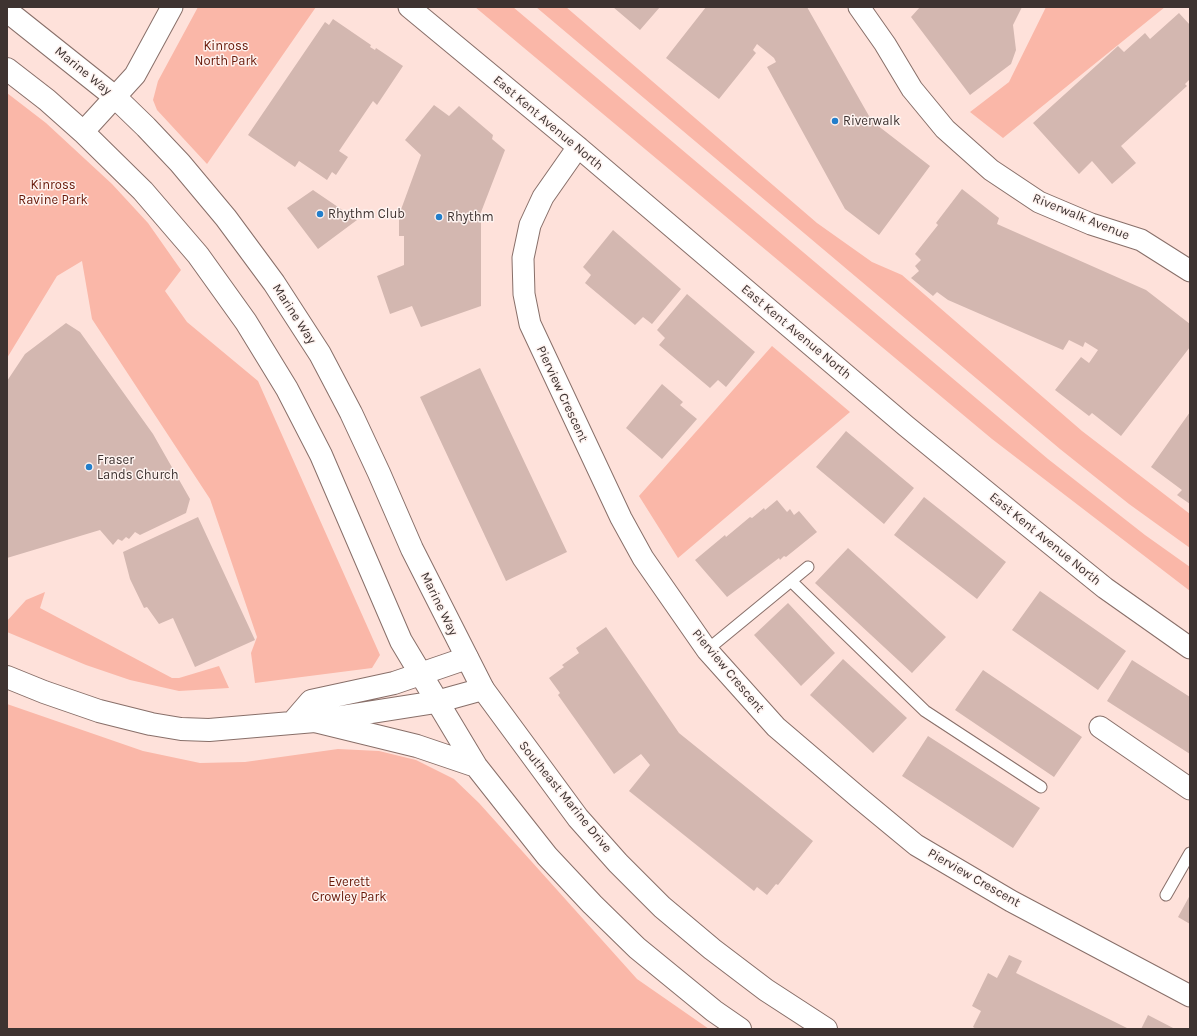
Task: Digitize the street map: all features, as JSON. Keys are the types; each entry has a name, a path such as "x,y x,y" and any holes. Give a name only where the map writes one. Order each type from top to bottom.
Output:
{"main road":[{"name":"Marine Way","path":"7,11 115,97 180,163 226,218 274,283 320,354 354,420 412,549 483,689"},
{"path":"7,69 47,100 83,132 143,190 193,249 246,322 287,389 321,455 401,641 436,702 476,766 547,856 592,904 638,948 714,1012 740,1029"},
{"path":"292,723 312,701 394,683 467,658"},
{"path":"7,676 44,692 99,711 151,724 181,729 209,730 315,721 436,702 483,689"},
{"name":"Southeast Marine Drive","path":"483,689 578,818 618,863 662,907 712,949 766,990 826,1029"},
{"path":"315,721 423,748 476,766"}],"street":[{"path":"83,132 134,75 172,7"},
{"name":"East Kent Avenue North","path":"409,7 578,147 906,426 1105,588 1190,648"},
{"name":"Riverwalk Avenue","path":"859,7 885,44 912,89 945,129 992,170 1038,202 1091,224 1141,240 1190,271"},
{"name":"Pierview Crescent","path":"578,147 543,197 536,210 528,232 523,258 523,277 530,324 620,518 643,558 707,650 776,727 858,798 916,845 1011,901 1190,996"},
{"path":"1100,727 1190,789"}],"lane":[{"path":"707,650 808,567"},
{"path":"791,581 925,711 1041,787"},
{"path":"1166,895 1190,853"}],"green space":[{"name":"Kinross North Park","path":"198,7 316,7 207,164 157,110 153,100 158,81"},
{"path":"475,7 513,7 1048,459 1145,535 1190,567 1190,591 992,439"},
{"path":"536,7 566,7 817,223 872,262 902,275 1082,431 1190,514 1190,548 1129,504 1060,449"},
{"path":"1046,7 1165,7 1003,138 970,112 1009,82"},
{"name":"Kinross Ravine Park","path":"7,93 46,123 112,184 148,223 181,270 165,291 187,322 258,381 380,655 372,668 255,683 251,653 257,637 210,499 92,319 82,261 57,276 7,358"},
{"path":"772,346 850,412 678,558 639,496"},
{"path":"45,592 40,608 172,678 179,678 219,666 229,688 179,691 130,680 86,665 7,632 7,621 26,600"},
{"name":"Everett Crowley Park","path":"7,704 143,751 200,763 245,762 338,749 379,751 416,760 454,779 479,803 637,979 709,1029 7,1029"}],"building":[{"path":"613,7 660,7 640,30"},
{"name":"Riverwalk","path":"706,7 807,7 869,116 877,125 930,166 879,235 845,209 767,67 776,62 774,58 757,44 753,50 756,53 719,99 666,58"},
{"path":"920,7 1022,7 1013,25 1016,50 1011,64 970,95 911,17"},
{"path":"1179,13 1190,25 1190,79 1185,84 1187,86 1121,146 1136,163 1112,184 1092,161 1079,174 1033,123 1118,46 1124,52 1145,33 1150,39"},
{"path":"333,19 371,45 370,47 375,50 376,48 403,66 377,105 373,101 339,151 348,157 336,175 332,172 327,180 299,161 295,167 248,135 325,22 329,25"},
{"name":"Rhythm","path":"434,105 449,116 459,106 493,135 492,139 505,150 478,220 481,221 481,306 421,327 412,306 390,314 377,276 404,265 404,236 399,236 399,215 421,155 405,140"},
{"path":"962,189 999,218 997,224 1146,290 1190,324 1190,347 1121,436 1092,413 1089,416 1055,390 1081,357 1089,363 1098,350 1085,342 1083,347 1069,340 1063,350 948,300 937,292 933,296 911,278 919,271 915,266 921,260 915,254 938,225 936,223"},
{"name":"Rhythm Club","path":"313,190 357,220 318,249 287,208"},
{"path":"613,230 681,289 652,324 643,317 635,325 585,283 591,275 583,267"},
{"path":"687,294 755,352 726,387 718,380 710,388 659,345 665,338 657,330"},
{"name":"Fraser Lands Church","path":"66,323 80,332 153,434 190,499 186,513 140,535 135,532 129,539 126,537 122,541 118,539 113,545 100,530 7,558 7,381 25,354"},
{"path":"480,368 567,552 506,581 420,397"},
{"path":"662,384 683,402 680,405 697,419 662,459 626,428"},
{"path":"1190,412 1190,504 1177,495 1182,490 1151,467"},
{"path":"846,431 914,488 884,524 816,467"},
{"path":"924,497 1006,562 977,599 894,535"},
{"path":"777,500 787,512 790,509 794,515 799,511 817,532 786,557 784,556 780,560 779,558 727,597 695,560 725,535 726,537 750,517 752,518 764,508 765,510"},
{"path":"198,517 255,640 195,667 173,618 159,624 147,607 144,608 130,579 123,552"},
{"path":"848,548 946,637 912,673 815,583"},
{"path":"1040,591 1126,651 1098,690 1012,630"},
{"path":"788,603 835,653 801,686 754,635"},
{"path":"606,627 679,733 813,841 778,885 776,884 767,895 757,887 754,891 629,791 650,765 641,754 614,774 558,695 560,693 549,678 564,667 562,665 579,653 576,648"},
{"path":"843,659 907,718 873,753 810,695"},
{"path":"1132,660 1190,697 1190,754 1107,701"},
{"path":"983,670 1082,737 1054,777 955,710"},
{"path":"928,736 1040,808 1013,848 902,776"},
{"path":"1190,895 1190,924 1178,917"},
{"path":"1009,955 1022,961 1016,973 1129,1029 976,1029 973,1027 981,1011 972,1006 988,973 997,978"},
{"path":"1148,1015 1175,1029 1141,1029"}],"place":[{"name":"Riverwalk","path":"835,121"},
{"name":"Rhythm Club","path":"320,214"},
{"name":"Rhythm","path":"439,217"},
{"name":"Fraser Lands Church","path":"89,467"}]}
